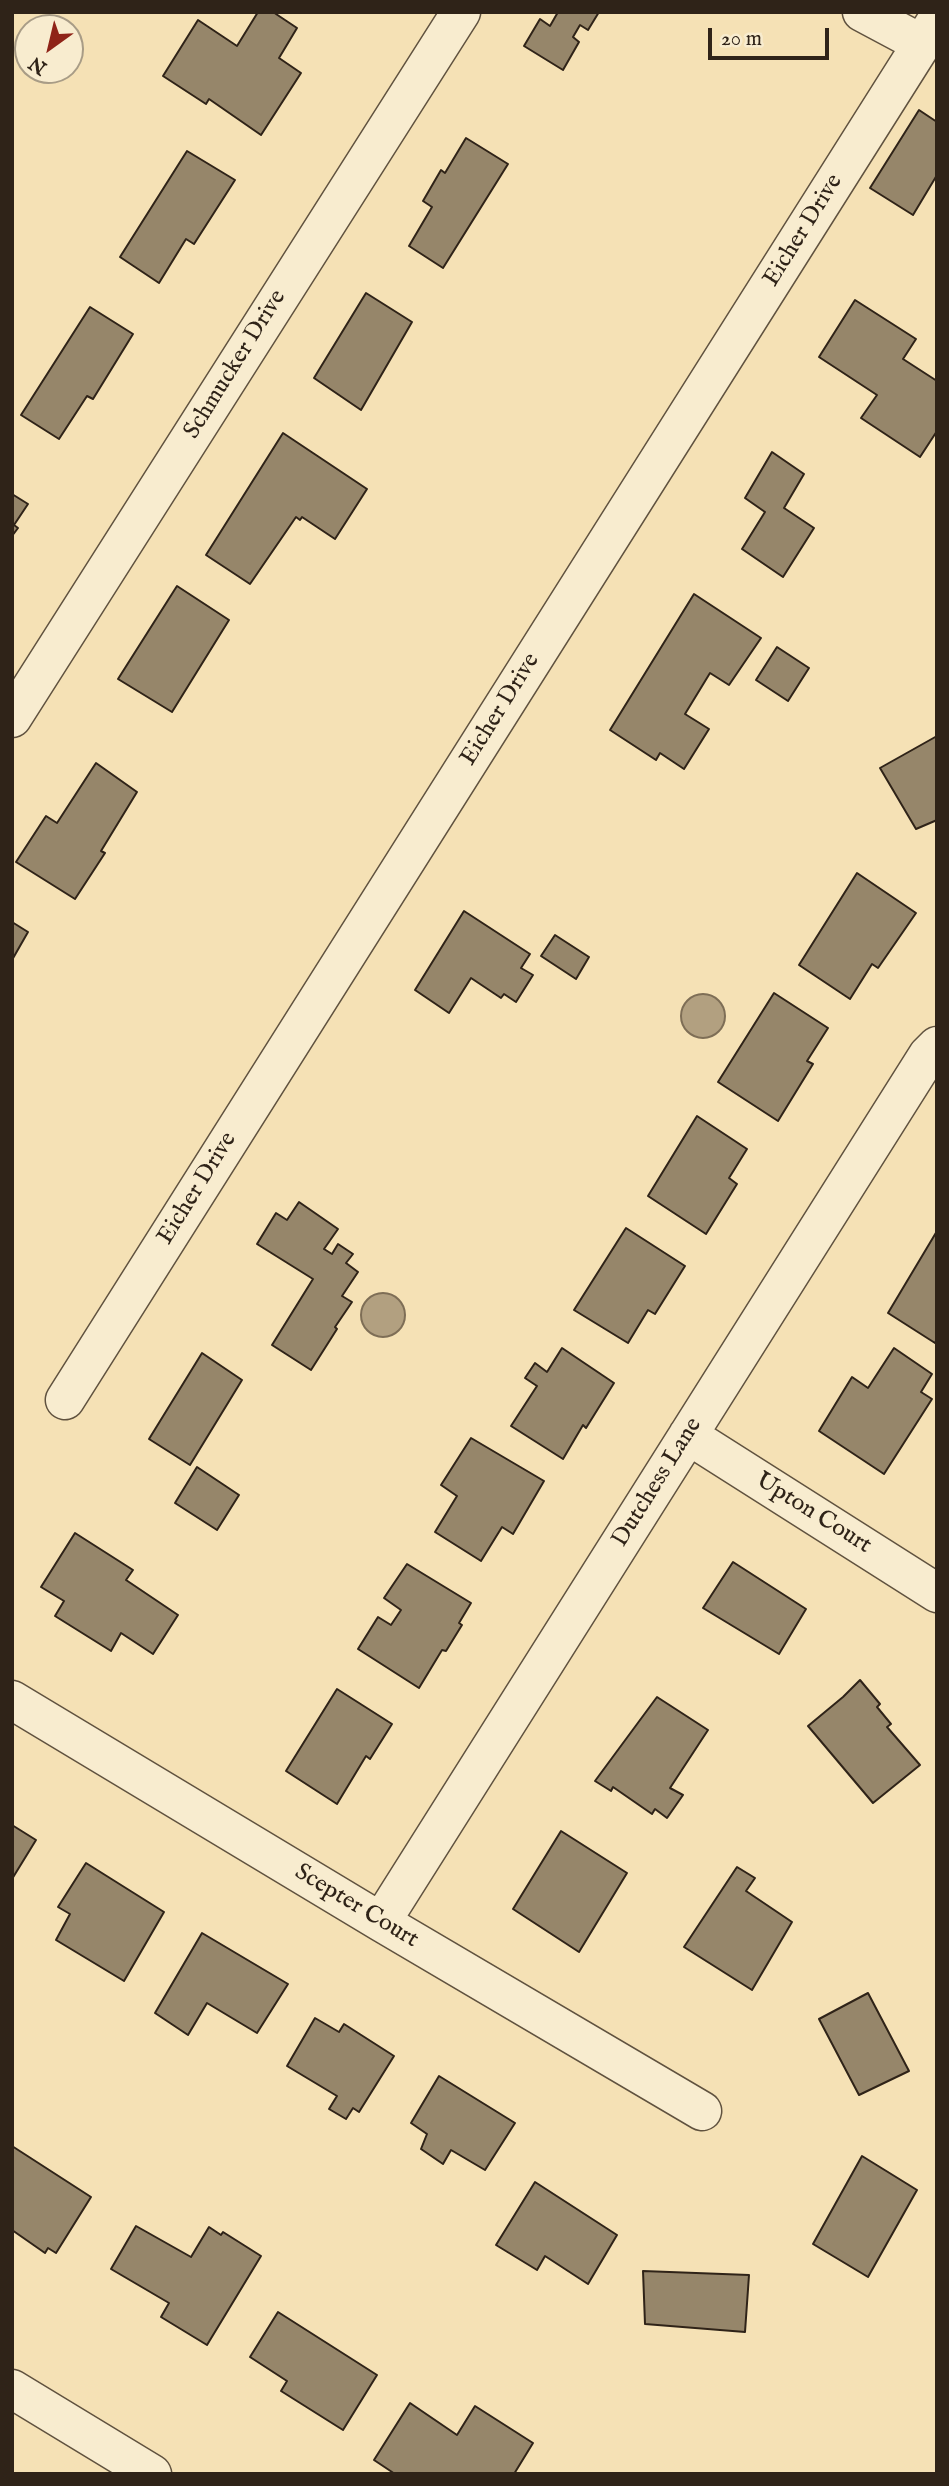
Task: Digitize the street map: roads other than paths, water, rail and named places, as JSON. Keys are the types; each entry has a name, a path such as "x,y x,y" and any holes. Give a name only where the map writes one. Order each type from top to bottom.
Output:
{"street":[{"name":"Schmucker Drive","path":"12,718 461,12"},
{"path":"862,12 929,32"},
{"name":"Eicher Drive","path":"65,1400 929,32"},
{"name":"Dutchess Lane","path":"382,1922 928,1055 937,1046"},
{"name":"Upton Court","path":"688,1435 937,1592"},
{"name":"Scepter Court","path":"12,1700 702,2111"},
{"path":"12,2389 152,2474"}]}
